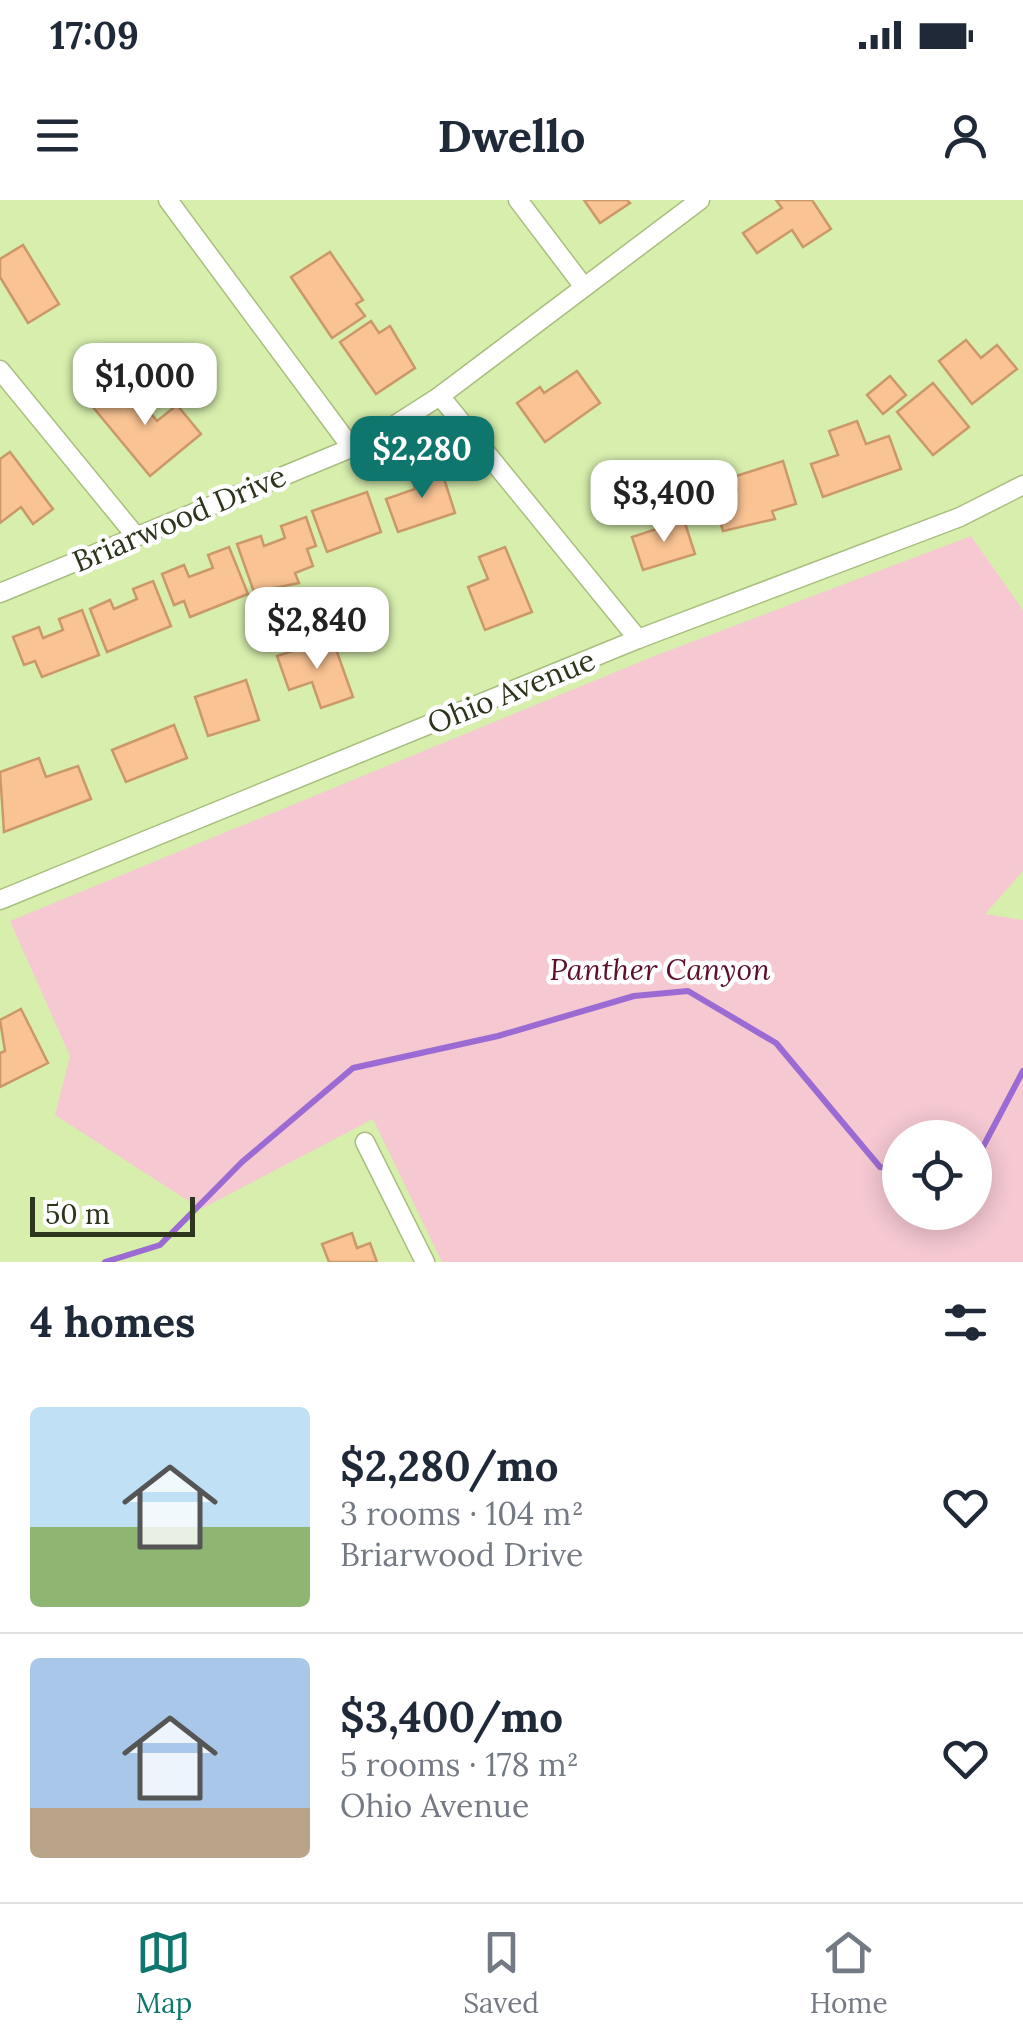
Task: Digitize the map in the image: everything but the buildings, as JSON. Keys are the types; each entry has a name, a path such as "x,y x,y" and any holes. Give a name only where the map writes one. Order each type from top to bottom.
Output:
{"street":[{"path":"168,200 351,447"},
{"path":"518,200 584,287"},
{"name":"Briarwood Drive","path":"0,593 373,439 440,396 700,200"},
{"path":"0,370 135,535"},
{"path":"440,396 638,639"},
{"name":"Ohio Avenue","path":"0,900 638,639 960,517 1023,485"},
{"path":"365,1142 425,1262"}],"green space":[{"name":"Panther Canyon","path":"971,536 1023,610 1023,871 985,914 1023,920 1023,1262 442,1262 373,1119 201,1209 55,1115 70,1056 10,921 652,657"}],"waterway":[{"path":"105,1262 160,1245 242,1162 353,1068 498,1036 634,996 688,991 776,1043 882,1167"},
{"path":"992,1130 1023,1071"}]}
